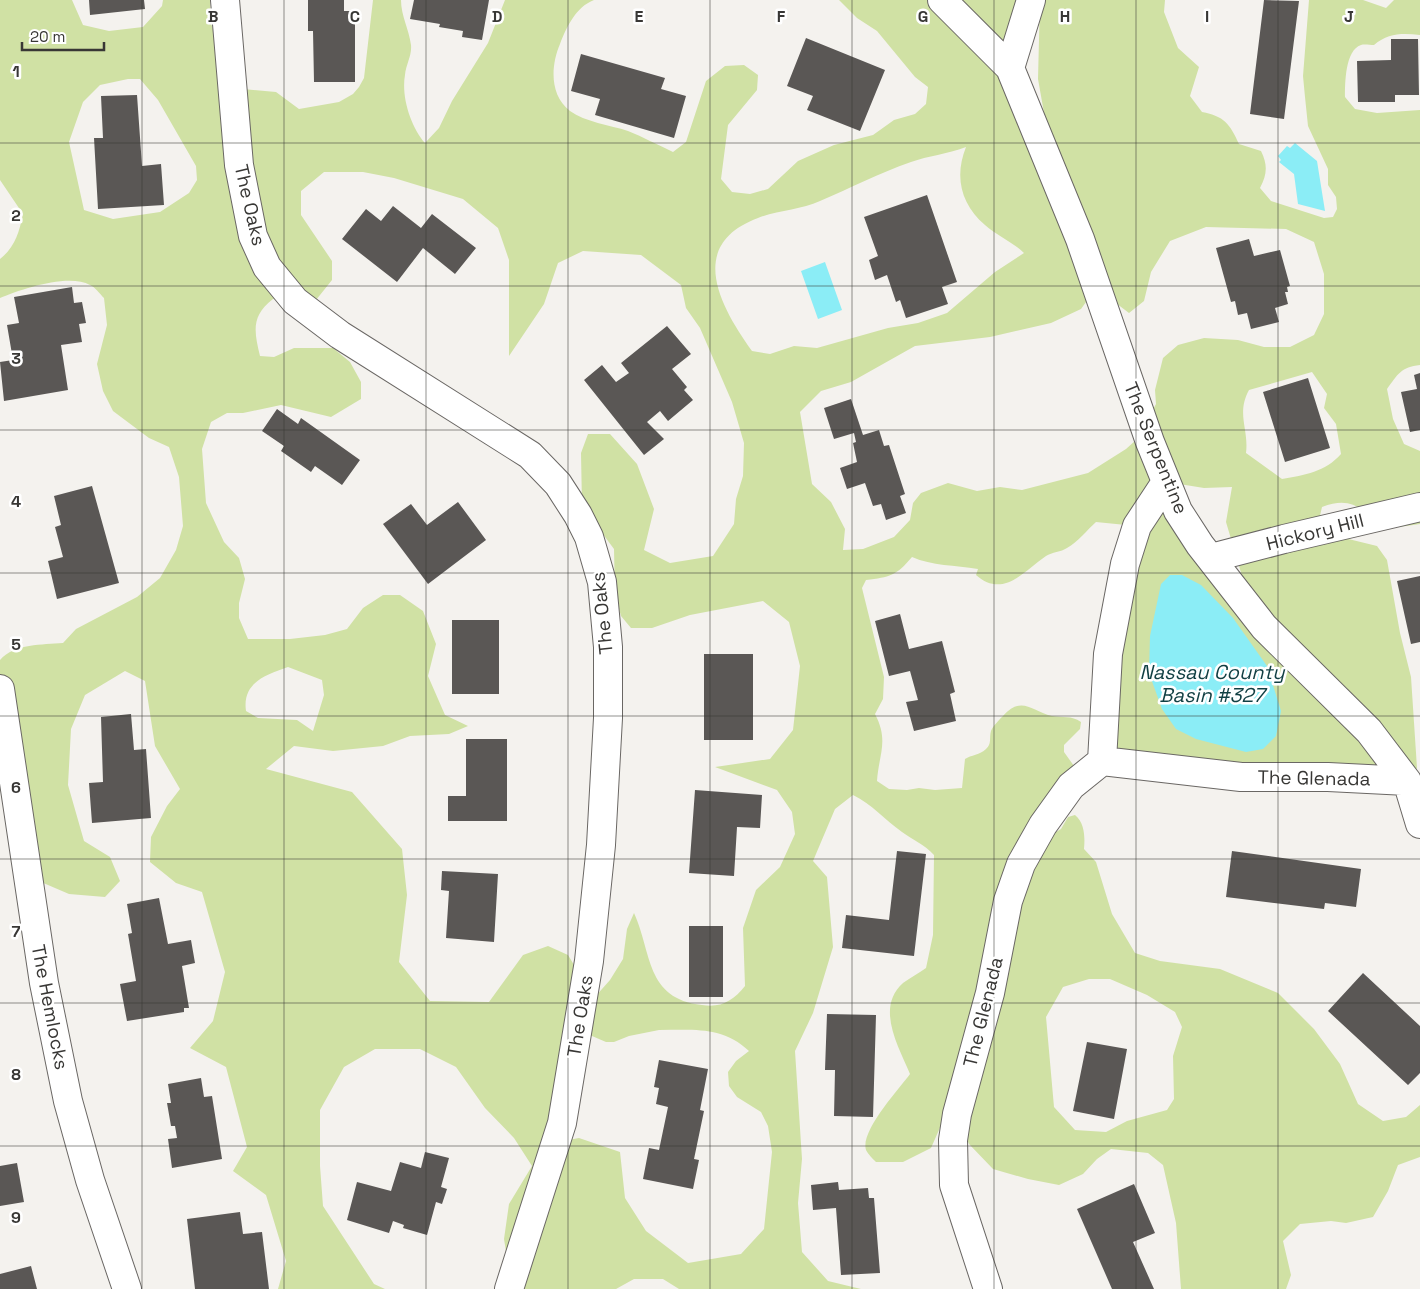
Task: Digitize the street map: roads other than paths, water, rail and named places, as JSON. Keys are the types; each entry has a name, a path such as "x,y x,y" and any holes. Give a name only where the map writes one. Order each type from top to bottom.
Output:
{"street":[{"name":"The Oaks","path":"224,0 239,165 253,236 267,267 296,301 340,335 530,455 558,484 578,515 590,537 602,582 608,648 608,718 601,845 589,961 562,1123 509,1289"},
{"name":"The Serpentine","path":"942,0 1010,68 1080,239 1150,442 1178,510 1211,558 1264,627 1369,731 1406,781 1420,824"},
{"path":"1010,68 1031,0"},
{"path":"1102,761 1108,654 1125,564 1137,526 1166,482"},
{"name":"Hickory Hill","path":"1211,558 1420,507"},
{"name":"The Hemlocks","path":"0,689 7,776 44,983 68,1101 90,1180 127,1289"},
{"name":"The Glenada","path":"988,1289 954,1186 953,1140 957,1114 990,993 1008,901 1021,864 1043,825 1071,786 1102,761 1241,776 1328,776 1406,781"}],"water":[{"path":"1295,143 1317,161 1325,211 1298,204 1294,174 1279,162 1281,160 1278,156 1287,146 1290,148"},
{"path":"825,262 842,310 818,319 801,271"},
{"name":"Nassau County Basin #327","path":"1170,575 1182,575 1201,585 1233,618 1267,666 1281,711 1276,736 1263,749 1246,752 1196,739 1176,729 1162,709 1149,673 1150,636 1161,584"}]}
